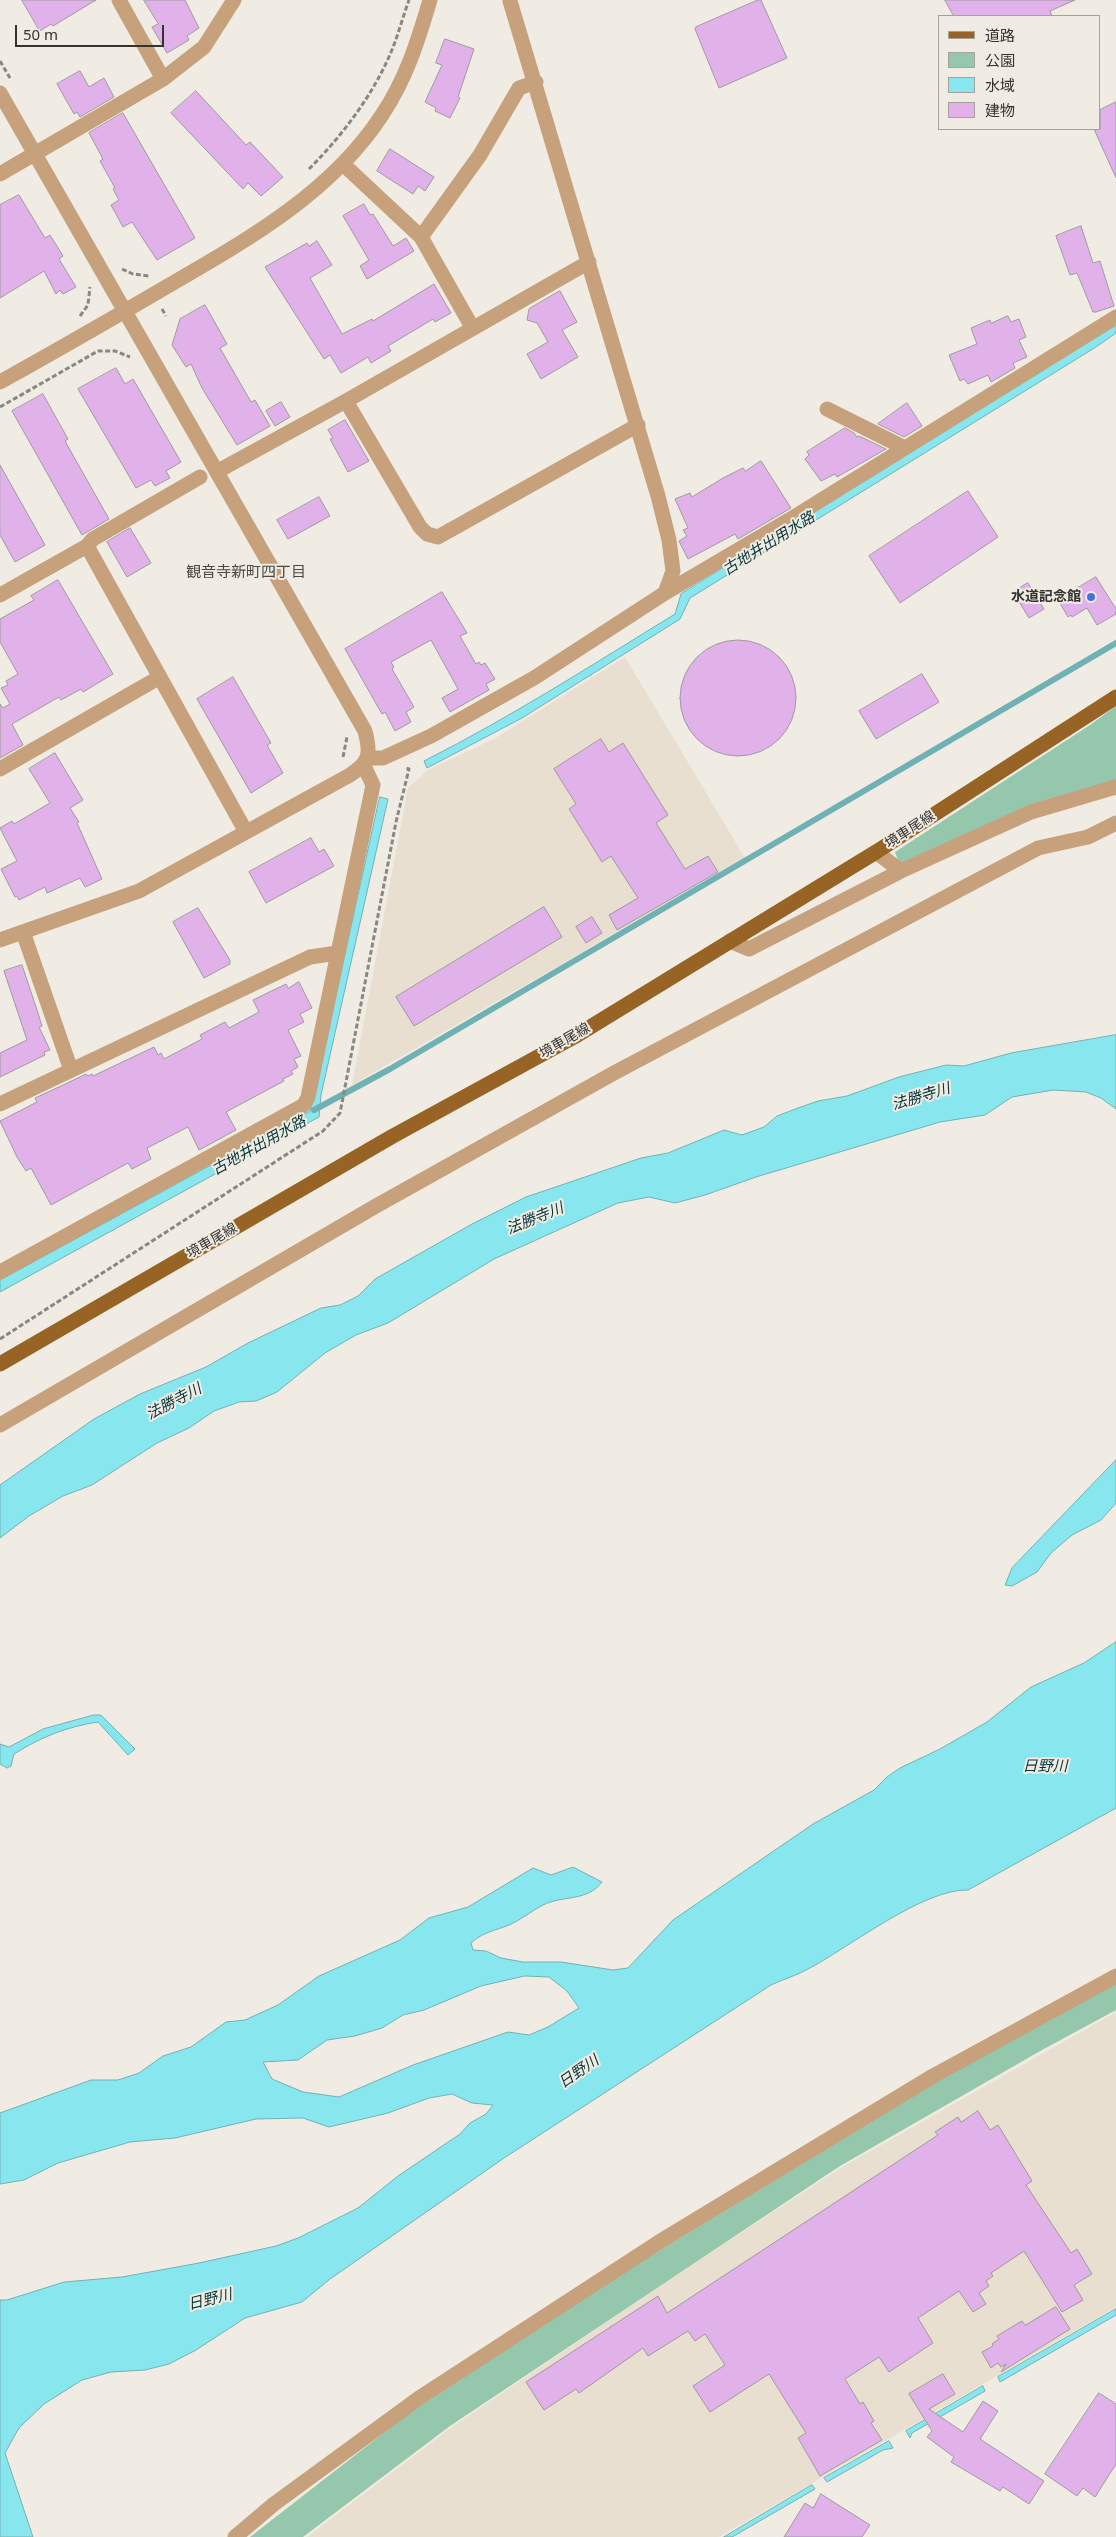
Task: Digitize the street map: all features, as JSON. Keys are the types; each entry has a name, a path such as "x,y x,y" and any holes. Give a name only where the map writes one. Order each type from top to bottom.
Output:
{"main road":[{"name":"境車尾線","path":"0,1364 394,1136 574,1037 876,852 1116,696"}],"street":[{"path":"119,0 163,80"},
{"path":"0,174 163,80 204,47 234,0"},
{"path":"0,382 238,246 292,208 343,164 382,115 414,56 430,0"},
{"path":"510,1 638,424 669,540 673,571 665,593"},
{"path":"421,237 480,155 519,88 536,82"},
{"path":"0,93 126,310 365,731 369,745 366,762 372,785 308,1097 304,1104 0,1272"},
{"path":"343,164 421,237 472,327"},
{"path":"218,471 346,401 472,327 589,262"},
{"path":"0,940 139,890 246,832 366,762 383,758 462,720 534,678 665,593 905,448 1116,317"},
{"path":"346,401 420,527 427,534 438,537 638,424"},
{"path":"826,409 905,448"},
{"path":"0,595 87,546 93,538 200,477"},
{"path":"87,546 246,832"},
{"path":"0,769 160,677"},
{"path":"730,941 750,949 901,871 1031,812 1116,787"},
{"path":"0,1426 376,1206 622,1069 1038,848 1088,837 1116,823"},
{"path":"876,852 901,871"},
{"path":"23,932 71,1070"},
{"path":"0,1104 310,956 337,953"},
{"path":"235,2537 274,2504 419,2398 659,2242 933,2076 1116,1976"}],"path":[{"path":"304,174 333,144 363,103 388,59 409,0"},
{"path":"119,267 132,274 151,275"},
{"path":"77,319 88,305 90,279"},
{"path":"161,309 166,316"},
{"path":"108,346 110,351"},
{"path":"0,407 98,352 122,353 134,361"},
{"path":"340,763 347,745 346,728"},
{"path":"0,1339 336,1120 340,1113 394,832 409,769 406,768"}],"shaded area":[{"path":"625,657 745,858 352,1085 408,788 428,770 494,739"},
{"path":"1116,2012 1116,2307 719,2537 307,2537 449,2429 664,2283 842,2167"}],"green space":[{"path":"1116,706 1116,781 903,863 898,860 895,852 1090,725"},
{"path":"1116,1982 1116,2010 1042,2050 840,2166 450,2426 303,2537 250,2537 408,2414 619,2275 938,2081"}],"water":[{"name":"古地井出用水路","path":"1116,324 1116,333 1096,347 690,598 680,619 522,718 427,768 424,761 520,709 675,614 681,594"},
{"name":"古地井出用水路","path":"380,797 388,799 321,1095 319,1117 0,1292 0,1280 310,1111"},
{"name":"法勝寺川","path":"1116,1035 1116,1109 1101,1098 1086,1092 1053,1090 1012,1097 985,1115 940,1122 756,1177 705,1195 675,1203 649,1197 618,1203 494,1259 388,1323 356,1335 325,1353 277,1392 256,1401 239,1402 214,1411 189,1428 157,1443 92,1485 63,1496 29,1516 0,1538 0,1485 94,1419 140,1394 206,1367 248,1343 321,1308 340,1305 358,1296 375,1279 472,1224 526,1197 641,1158 668,1153 724,1130 742,1135 764,1127 777,1116 798,1108 818,1101 847,1096 899,1077 946,1065 964,1066 1011,1053"},
{"path":"1116,1460 1116,1503 1101,1520 1072,1535 1051,1553 1037,1572 1012,1586 1005,1585 1012,1568"},
{"name":"日野川","path":"1116,1642 1116,1808 968,1890 950,1892 909,1908 810,1968 771,1985 504,2158 330,2279 302,2302 245,2318 196,2350 169,2364 145,2370 111,2372 82,2380 44,2404 19,2428 5,2453 33,2537 0,2537 0,2300 7,2300 64,2282 122,2277 199,2263 276,2246 298,2238 358,2208 398,2176 460,2134 470,2123 486,2114 493,2105 472,2103 452,2094 429,2098 388,2113 329,2127 303,2118 256,2119 175,2138 130,2142 58,2163 24,2180 0,2184 0,2113 91,2080 118,2080 139,2073 163,2056 191,2047 226,2022 245,2020 278,2005 319,1976 400,1940 429,1918 468,1907 533,1868 551,1875 573,1867 602,1882 589,1893 543,1905 513,1923 480,1936 471,1943 473,1950 486,1951 501,1958 523,1962 561,1962 613,1970 628,1968 673,1920 813,1824 874,1790 887,1777 900,1768 940,1749 987,1722 1031,1687 1084,1663","holes":["525,1976 549,1977 567,1991 579,2008 548,2027 529,2035 508,2032 413,2065 339,2097 303,2092 272,2079 263,2062 298,2060 327,2040 355,2036 382,2028 403,2015 424,2010 481,1986"]},
{"path":"94,1715 101,1715 135,1749 128,1755 98,1722 64,1730 44,1738 14,1754 11,1766 7,1768 0,1764 0,1744 9,1747 43,1729"},
{"path":"1116,2309 1116,2315 1000,2382 998,2377"},
{"path":"983,2386 985,2391 912,2433 910,2438 906,2431"},
{"path":"889,2441 893,2448 883,2450 827,2482 824,2478"},
{"path":"812,2485 815,2489 732,2537 724,2537"}],"building":[{"path":"22,0 96,0 53,26 51,24 40,31"},
{"path":"144,0 185,0 199,28 187,36 189,40 167,53 152,27 158,24"},
{"path":"761,0 787,58 719,88 695,29"},
{"path":"945,0 1075,0 1050,11 1052,15 953,15"},
{"path":"445,39 474,49 458,97 460,98 450,118 435,111 436,108 425,102 442,65 436,63"},
{"path":"80,71 89,87 104,78 114,97 80,117 77,112 74,114 57,84"},
{"path":"196,91 246,145 250,142 283,177 261,196 248,183 243,189 171,113"},
{"path":"1116,102 1116,178 1094,130 1101,130 1101,110"},
{"path":"123,113 195,238 157,260 132,222 123,227 111,205 119,200 113,189 115,188 100,161 103,159 89,133"},
{"path":"390,149 434,177 425,191 418,186 413,194 377,171"},
{"path":"19,195 45,238 50,235 63,256 59,259 76,287 63,294 60,290 56,294 44,271 0,298 0,205"},
{"path":"364,204 370,215 373,214 393,246 406,238 414,251 367,279 360,266 369,260 343,216"},
{"path":"1081,226 1093,263 1100,261 1114,306 1096,312 1093,312 1077,273 1070,275 1056,236"},
{"path":"317,241 332,265 310,278 342,334 372,319 373,321 434,284 451,313 435,322 433,319 388,346 391,351 371,363 368,357 341,373 330,355 324,359 265,267 307,243 309,246"},
{"path":"560,291 577,322 562,330 578,357 541,379 527,354 548,342 537,323 527,320 529,309"},
{"path":"205,305 227,344 220,348 251,402 255,400 270,426 237,445 202,388 191,364 186,367 172,345 180,319"},
{"path":"1008,316 1011,322 1019,319 1026,337 1019,340 1027,357 1013,363 1015,368 991,382 988,375 968,384 964,379 960,381 949,355 977,344 971,328 990,320 991,323"},
{"path":"116,368 125,384 133,379 181,462 166,471 170,478 155,486 151,480 136,488 78,389"},
{"path":"43,394 68,439 65,441 109,519 82,535 12,411"},
{"path":"281,402 290,417 275,426 266,411"},
{"path":"907,403 922,426 904,437 878,424"},
{"path":"345,420 369,461 348,472 330,439 333,438 328,430"},
{"path":"845,428 857,437 859,436 886,449 837,477 835,474 821,481 805,459 809,455 807,452"},
{"path":"761,461 791,508 738,539 735,534 688,559 679,541 687,536 683,530 688,528 675,499 690,493 692,497 723,478 743,468 745,471"},
{"path":"0,465 45,545 15,562 0,535"},
{"path":"968,491 998,537 900,603 869,556"},
{"path":"319,497 330,516 288,539 277,520"},
{"path":"130,528 151,563 127,577 107,542"},
{"path":"1096,577 1116,609 1116,614 1097,625 1087,608 1072,617 1071,615 1068,617 1058,600"},
{"path":"58,580 113,674 83,692 81,689 61,700 59,697 12,724 23,745 0,758 0,704 3,708 10,704 1,688 8,685 6,681 18,674 0,642 0,619 34,600 31,596"},
{"path":"1028,583 1044,609 1029,618 1013,592"},
{"path":"442,592 467,633 460,636 476,664 479,662 481,665 485,663 495,679 486,684 489,690 450,712 442,698 458,689 431,640 391,662 394,667 392,669 414,707 406,712 411,722 395,731 385,712 382,714 345,649"},
{"path":"738,640 760,645 779,657 791,676 796,698 791,720 779,739 760,751 738,756 716,751 697,739 685,720 680,698 685,676 697,657 716,645"},
{"path":"922,674 939,702 876,739 859,711"},
{"path":"233,677 271,743 267,745 283,773 251,793 197,699"},
{"path":"601,739 609,752 623,743 668,815 656,823 685,869 708,856 718,872 617,930 609,915 638,898 611,856 602,862 569,809 576,804 554,769"},
{"path":"55,753 83,800 70,808 79,822 77,823 102,879 85,887 80,878 47,893 45,887 19,900 17,896 15,897 1,869 17,861 0,828 12,821 14,824 50,803 29,769"},
{"path":"311,838 319,852 324,849 334,866 266,903 249,872"},
{"path":"544,907 562,937 414,1026 396,997"},
{"path":"198,908 230,960 230,964 204,978 173,922"},
{"path":"592,917 602,933 586,943 576,927"},
{"path":"22,965 42,1026 39,1027 50,1050 44,1052 45,1055 0,1077 0,1053 27,1040 4,971"},
{"path":"299,982 312,1008 300,1014 304,1022 288,1030 301,1056 294,1059 298,1067 291,1071 293,1074 283,1079 284,1081 226,1112 236,1130 199,1150 188,1127 147,1148 151,1159 132,1169 128,1163 51,1205 31,1168 26,1171 17,1157 0,1121 37,1102 35,1098 86,1074 88,1076 92,1074 93,1076 154,1047 158,1055 161,1053 164,1059 202,1039 200,1035 225,1022 229,1028 259,1012 253,1000 286,984 288,988"},
{"path":"978,2111 990,2130 998,2125 1032,2181 1026,2185 1071,2253 1077,2249 1092,2274 1074,2285 1083,2300 1062,2312 1024,2251 991,2273 993,2276 986,2281 989,2286 979,2293 986,2304 973,2312 959,2291 918,2318 933,2343 889,2372 879,2357 845,2379 860,2404 863,2402 874,2421 871,2423 882,2440 820,2476 798,2438 806,2433 769,2374 710,2412 693,2386 725,2365 705,2334 695,2341 688,2331 648,2356 643,2348 579,2393 576,2389 544,2410 526,2382 658,2296 667,2313 938,2135 935,2132 958,2117 961,2122"},
{"path":"1056,2307 1070,2329 1001,2372 1006,2364 1001,2367 998,2363 991,2368 982,2352 993,2346 992,2344 999,2339 997,2336 1022,2321 1025,2325"},
{"path":"943,2374 955,2394 929,2409 963,2432 983,2401 998,2411 980,2439 1044,2481 1029,2504 1003,2487 1000,2491 951,2462 954,2457 927,2437 932,2431 909,2394"},
{"path":"1099,2393 1116,2404 1116,2464 1095,2497 1083,2488 1077,2496 1045,2474"},
{"path":"821,2494 870,2525 862,2537 784,2537 805,2503 813,2508"}],"waterway":[{"path":"314,1110 390,1069 1116,643"}],"place":[{"name":"水道記念館","path":"1091,597"}],"district":[{"name":"観音寺新町四丁目","path":"246,573"}]}
